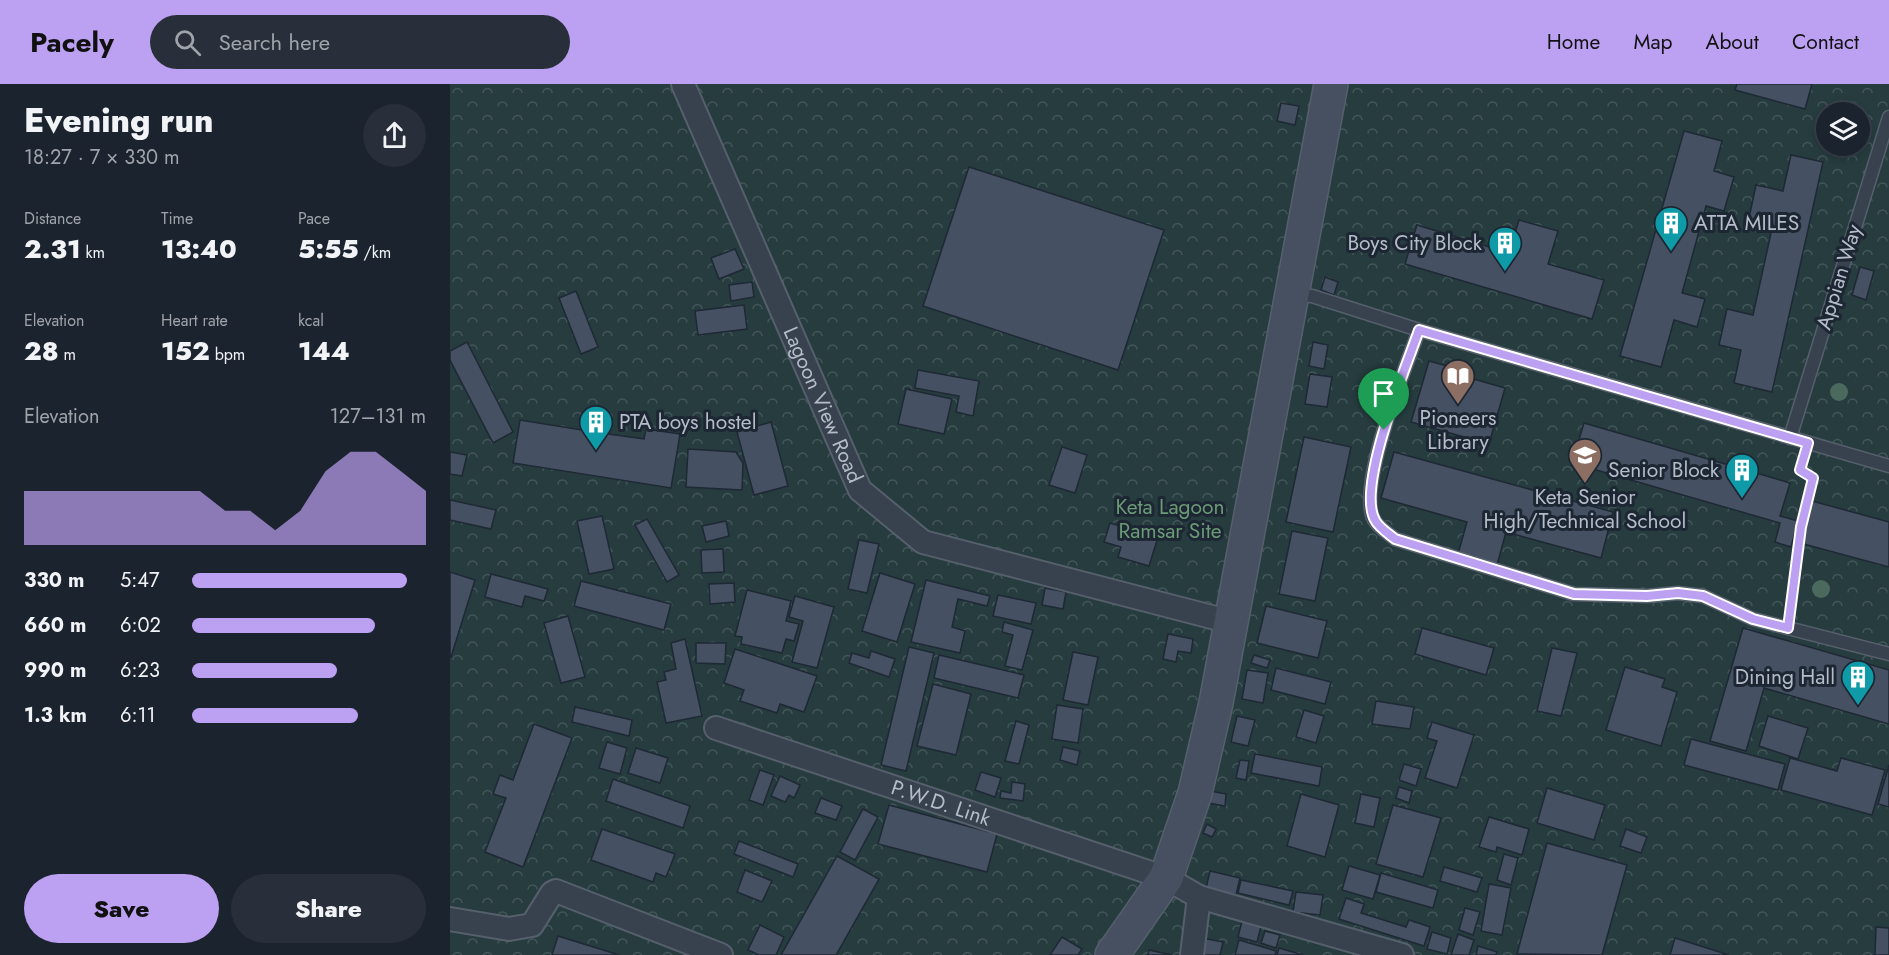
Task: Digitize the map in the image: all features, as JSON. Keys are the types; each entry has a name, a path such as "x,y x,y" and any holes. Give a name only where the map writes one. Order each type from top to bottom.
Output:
{"main road":[{"path":"1112,955 1166,878 1195,793 1216,703 1331,84"}],"street":[{"name":"Lagoon View Road","path":"683,84 860,490 923,542 1231,622"},
{"name":"P.W.D. Link","path":"717,728 1166,878 1199,897 1402,955"},
{"path":"450,919 509,929 532,925 552,893 556,891 670,947 721,955"},
{"path":"1192,955 1199,897"}],"lane":[{"name":"Appian Way","path":"1790,438 1889,117"},
{"path":"1291,295 1312,296 1419,330 1889,466"},
{"path":"1419,330 1384,430 1370,493 1374,520 1395,539 1574,594 1647,596 1678,593 1703,596 1753,619 1889,654"}],"path":[{"path":"1788,628 1801,527 1813,478 1800,470 1808,443"}],"green space":[{"name":"Keta Lagoon Ramsar Site","path":"450,84 1889,84 1889,955 450,955"}],"building":[{"path":"1737,84 1812,84 1805,109 1735,90"},
{"path":"1281,103 1299,106 1295,125 1277,121"},
{"name":"ATTA MILES","path":"1684,131 1722,141 1714,171 1734,177 1724,211 1706,206 1682,293 1705,299 1697,327 1674,320 1661,367 1620,356"},
{"path":"1791,155 1823,162 1772,392 1734,383 1741,350 1719,345 1727,309 1753,315 1773,224 1749,218 1756,185 1783,191"},
{"path":"969,167 1164,230 1118,370 923,306"},
{"name":"Boys City Block","path":"1519,220 1558,231 1548,264 1604,280 1592,319 1405,264 1417,225 1509,253"},
{"path":"735,249 744,269 719,279 711,258"},
{"path":"1860,267 1874,271 1866,300 1852,295"},
{"path":"1325,277 1338,282 1334,295 1321,290"},
{"path":"752,282 754,297 731,301 729,285"},
{"path":"576,291 598,347 581,354 559,298"},
{"path":"744,305 747,329 698,335 695,311"},
{"path":"467,342 513,432 493,443 450,360 450,351"},
{"path":"1313,342 1328,345 1324,369 1309,366"},
{"name":"Pioneers Library","path":"1429,361 1472,373 1470,378 1505,388 1489,444 1411,422"},
{"path":"918,370 979,381 973,416 956,412 959,396 915,388"},
{"path":"1310,374 1332,377 1327,407 1305,404"},
{"path":"906,389 952,399 944,434 898,424"},
{"name":"PTA boys hostel","path":"596,415 612,418 609,434 644,439 646,429 680,434 671,488 513,463 520,420 594,432"},
{"path":"771,422 788,486 754,495 737,432"},
{"name":"Senior Block","path":"1584,423 1790,483 1780,516 1798,521 1791,547 1775,542 1780,523 1572,463"},
{"path":"1304,437 1351,447 1333,532 1286,522"},
{"path":"1062,447 1087,455 1075,493 1049,485"},
{"path":"688,449 736,452 743,463 742,490 686,487"},
{"path":"450,452 467,455 462,476 450,474"},
{"path":"1394,452 1613,512 1601,558 1506,532 1497,565 1458,554 1467,522 1381,498"},
{"path":"450,500 496,510 491,529 450,520"},
{"path":"1812,501 1889,522 1889,567 1800,543"},
{"path":"602,516 614,569 589,574 577,521"},
{"path":"647,519 679,575 667,582 635,525"},
{"path":"726,521 729,536 706,542 702,526"},
{"path":"1110,523 1158,537 1149,566 1118,557 1121,547 1104,542"},
{"path":"1292,531 1328,538 1315,601 1279,594"},
{"path":"859,540 879,544 867,593 848,589"},
{"path":"723,549 724,572 702,573 701,550"},
{"path":"450,572 475,580 451,657 450,657"},
{"path":"880,573 915,584 897,642 862,631"},
{"path":"491,574 548,589 544,601 525,596 522,607 485,597"},
{"path":"926,580 990,596 987,606 958,599 952,627 965,631 960,653 911,642"},
{"path":"581,581 671,604 664,630 574,606"},
{"path":"734,583 735,602 710,604 709,584"},
{"path":"1045,588 1066,592 1063,609 1042,605"},
{"path":"747,590 791,601 786,621 799,624 794,641 786,639 782,653 741,644 742,637 735,636"},
{"path":"998,595 1036,603 1031,624 993,616"},
{"path":"795,596 834,607 817,668 792,662 803,621 789,617"},
{"path":"1266,606 1327,621 1318,658 1257,643"},
{"path":"568,616 585,677 561,683 544,623"},
{"path":"1004,622 1033,630 1022,670 1005,666 1013,635 1002,632"},
{"path":"1422,628 1494,648 1486,675 1415,654"},
{"name":"Dining Hall","path":"1743,628 1889,670 1889,724 1764,688 1746,751 1710,741"},
{"path":"1168,634 1193,639 1191,653 1178,651 1176,662 1163,659"},
{"path":"685,639 702,716 666,723 657,682 666,680 664,672 676,669 671,643"},
{"path":"696,643 726,643 725,664 696,663"},
{"path":"909,647 934,653 906,771 881,765"},
{"path":"1552,648 1577,653 1561,716 1537,711"},
{"path":"735,649 817,676 804,712 780,704 777,713 740,701 744,690 724,683"},
{"path":"871,651 895,659 889,677 849,663 852,653 869,658"},
{"path":"1073,652 1098,657 1088,705 1063,700"},
{"path":"939,655 1024,675 1018,698 934,678"},
{"path":"1254,655 1270,660 1267,668 1251,663"},
{"path":"1625,667 1665,679 1662,687 1677,692 1661,746 1606,730"},
{"path":"1276,668 1331,682 1325,704 1271,690"},
{"path":"1247,670 1268,673 1263,703 1242,699"},
{"path":"933,684 971,694 956,755 917,746"},
{"path":"1376,701 1414,707 1410,729 1372,724"},
{"path":"1057,705 1083,709 1078,743 1052,739"},
{"path":"575,707 632,720 629,736 572,722"},
{"path":"1304,710 1324,716 1316,743 1296,737"},
{"path":"1237,716 1255,720 1248,746 1231,742"},
{"path":"1768,716 1808,728 1798,759 1759,746"},
{"path":"1016,721 1029,725 1019,764 1005,761"},
{"path":"1432,722 1474,735 1457,788 1425,778 1437,741 1427,738"},
{"path":"534,724 572,738 523,867 485,852 506,798 493,794 500,775 513,780"},
{"path":"1691,739 1785,764 1778,790 1684,765"},
{"path":"607,742 627,748 620,774 599,768"},
{"path":"1063,747 1080,751 1077,765 1060,760"},
{"path":"636,748 668,758 660,783 628,773"},
{"path":"1255,754 1322,767 1319,786 1251,773"},
{"path":"1790,758 1837,771 1841,758 1885,770 1872,815 1781,790"},
{"path":"1240,760 1249,761 1246,780 1236,778"},
{"path":"1404,764 1421,769 1416,786 1399,780"},
{"path":"1889,765 1889,807 1878,804"},
{"path":"760,770 774,775 763,805 749,800"},
{"path":"981,772 1001,778 995,797 975,790"},
{"path":"780,776 800,785 794,798 789,795 785,802 771,796"},
{"path":"613,779 690,806 683,828 606,801"},
{"path":"1012,782 1025,784 1023,801 1000,798 1001,791 1011,793"},
{"path":"1399,787 1412,791 1409,803 1396,798"},
{"path":"1547,788 1605,805 1594,840 1537,823"},
{"path":"1210,791 1226,794 1225,806 1208,803"},
{"path":"1301,794 1339,805 1325,857 1287,846"},
{"path":"1361,794 1380,798 1374,827 1355,823"},
{"path":"821,798 842,806 836,820 815,813"},
{"path":"889,805 997,834 987,872 878,844"},
{"path":"1393,805 1441,818 1423,877 1376,864"},
{"path":"863,809 878,817 855,860 840,852"},
{"path":"1489,817 1529,829 1522,855 1497,847 1496,852 1479,847"},
{"path":"1207,824 1216,829 1212,837 1203,833"},
{"path":"602,829 675,854 666,877 656,873 653,882 591,860"},
{"path":"1626,829 1647,837 1641,853 1620,846"},
{"path":"739,841 798,864 793,877 734,854"},
{"path":"1547,843 1627,865 1602,955 1517,954"},
{"path":"1504,854 1518,858 1511,885 1497,880"},
{"path":"837,856 879,879 836,955 781,955"},
{"path":"1349,866 1380,875 1373,899 1342,890"},
{"path":"1444,867 1482,878 1477,892 1440,881"},
{"path":"745,870 772,881 762,902 737,892"},
{"path":"1210,871 1240,878 1236,895 1206,888"},
{"path":"1381,873 1438,890 1433,908 1376,892"},
{"path":"1241,880 1293,891 1289,905 1238,893"},
{"path":"1489,884 1511,888 1502,935 1481,931"},
{"path":"1296,892 1323,895 1320,915 1293,912"},
{"path":"1346,898 1364,904 1361,913 1406,927 1409,920 1430,927 1424,946 1339,919"},
{"path":"1465,908 1480,912 1473,935 1459,930"},
{"path":"1242,921 1261,926 1257,942 1238,937"},
{"path":"760,925 784,937 776,955 759,955 748,950"},
{"path":"1876,927 1889,928 1889,955 1875,955"},
{"path":"1265,931 1280,935 1276,948 1261,943"},
{"path":"1432,932 1451,938 1447,954 1427,949"},
{"path":"1458,934 1474,940 1469,955 1451,955"},
{"path":"558,936 619,955 552,955"},
{"path":"1062,937 1082,949 1078,955 1050,955"},
{"path":"1202,938 1223,942 1220,955 1199,955"},
{"path":"1675,938 1729,955 1670,955"},
{"path":"1239,940 1276,951 1275,955 1235,955"},
{"path":"1478,946 1497,952 1496,955 1476,955"},
{"path":"1279,948 1303,955 1277,955"},
{"path":"1149,950 1172,955 1148,955"}],"place":[{"name":"ATTA MILES","path":"1671,252"},
{"name":"Boys City Block","path":"1505,272"},
{"name":"Pioneers Library","path":"1458,405"},
{"name":"PTA boys hostel","path":"596,451"},
{"name":"Keta Senior High/Technical School","path":"1585,484"},
{"name":"Senior Block","path":"1742,499"},
{"name":"Dining Hall","path":"1858,706"}],"route":[{"path":"1419,330 1808,443 1800,470 1813,478 1801,527 1788,628 1753,619 1725,604 1703,596 1678,593 1647,596 1574,594 1512,577 1395,539 1374,520 1370,493 1384,430 1419,330"}]}
